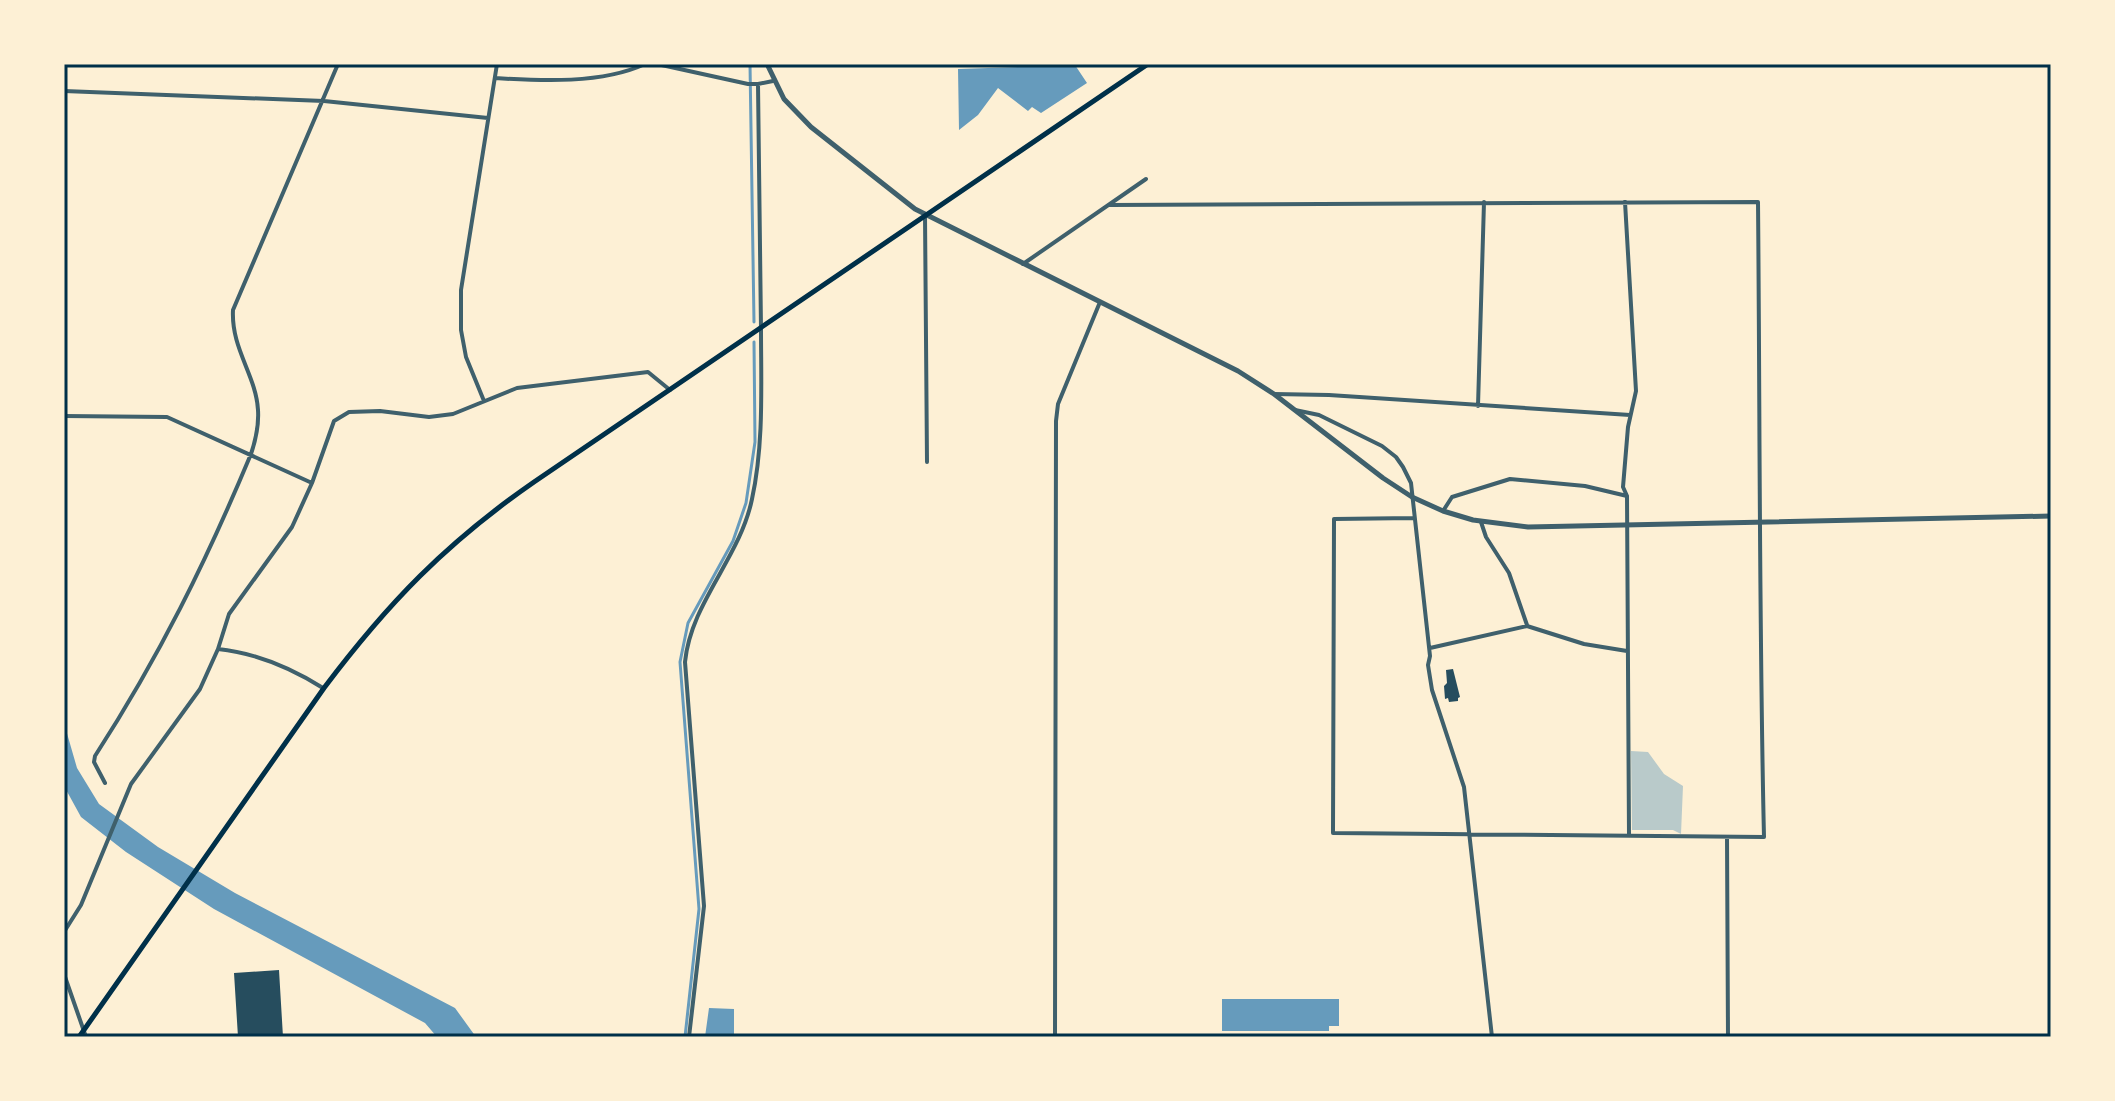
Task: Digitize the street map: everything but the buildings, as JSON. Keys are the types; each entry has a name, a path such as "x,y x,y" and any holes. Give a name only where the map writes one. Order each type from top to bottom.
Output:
{"main road":[{"path":"79,1037 85,1034 200,865 362,638 406,589 483,517 1148,64"}],"street":[{"path":"105,783 94,762 95,756 136,693 200,573 251,454 257,434 258,408 232,329 233,310 338,64"},
{"path":"484,401 466,357 461,330 461,290 497,64"},
{"path":"495,78 542,81 626,73 645,64"},
{"path":"657,64 753,84 773,81"},
{"path":"767,64 773,81 790,107 811,127 925,215 1217,360 1274,394 1383,478 1412,497 1443,511 1481,522 1528,527 2051,516"},
{"path":"689,1037 704,906 685,662 688,641 697,617 738,541 752,501 760,446 761,328 753,84"},
{"path":"64,91 324,101 488,118"},
{"path":"1023,264 1146,179"},
{"path":"1478,406 1484,202"},
{"path":"1625,202 1636,391 1630,415 1623,487 1627,496 1628,525 1629,836"},
{"path":"1110,205 1758,202 1762,523 1760,674 1764,837 1333,833 1334,519 1414,518"},
{"path":"925,215 927,462"},
{"path":"1055,1037 1056,421 1058,404 1100,302"},
{"path":"64,932 81,905 131,784 200,689 229,614 292,527 334,421 349,412 380,411 429,417 453,414 517,388 648,372 670,390"},
{"path":"1274,394 1630,415"},
{"path":"1295,410 1319,415 1389,451 1403,467 1411,483 1430,648 1428,665 1432,690 1461,777 1492,1037"},
{"path":"64,416 167,417 312,483"},
{"path":"1443,511 1452,497 1510,479 1585,486 1627,496"},
{"path":"1481,522 1486,537 1509,573 1527,626"},
{"path":"1430,648 1527,626 1584,644 1627,651"},
{"path":"218,649 260,658 300,673 324,688"},
{"path":"1727,837 1728,1037"},
{"path":"64,974 85,1034"}],"shaded area":[{"path":"1631,751 1648,752 1664,774 1683,786 1681,834 1673,830 1632,830"}],"water":[{"path":"1075,65 1087,83 1041,113 1032,107 1028,111 998,88 978,115 959,130 958,69"},
{"path":"64,723 77,768 99,804 158,847 235,893 455,1008 476,1037 437,1037 425,1023 214,909 126,852 81,817 64,786"},
{"path":"1222,999 1339,999 1339,1026 1329,1026 1329,1031 1222,1031"},
{"path":"709,1008 734,1009 734,1037 705,1037"}],"waterway":[{"path":"750,64 754,322"},
{"path":"685,1037 699,909 680,662 688,623 733,541 746,503 755,442 754,342"}]}
